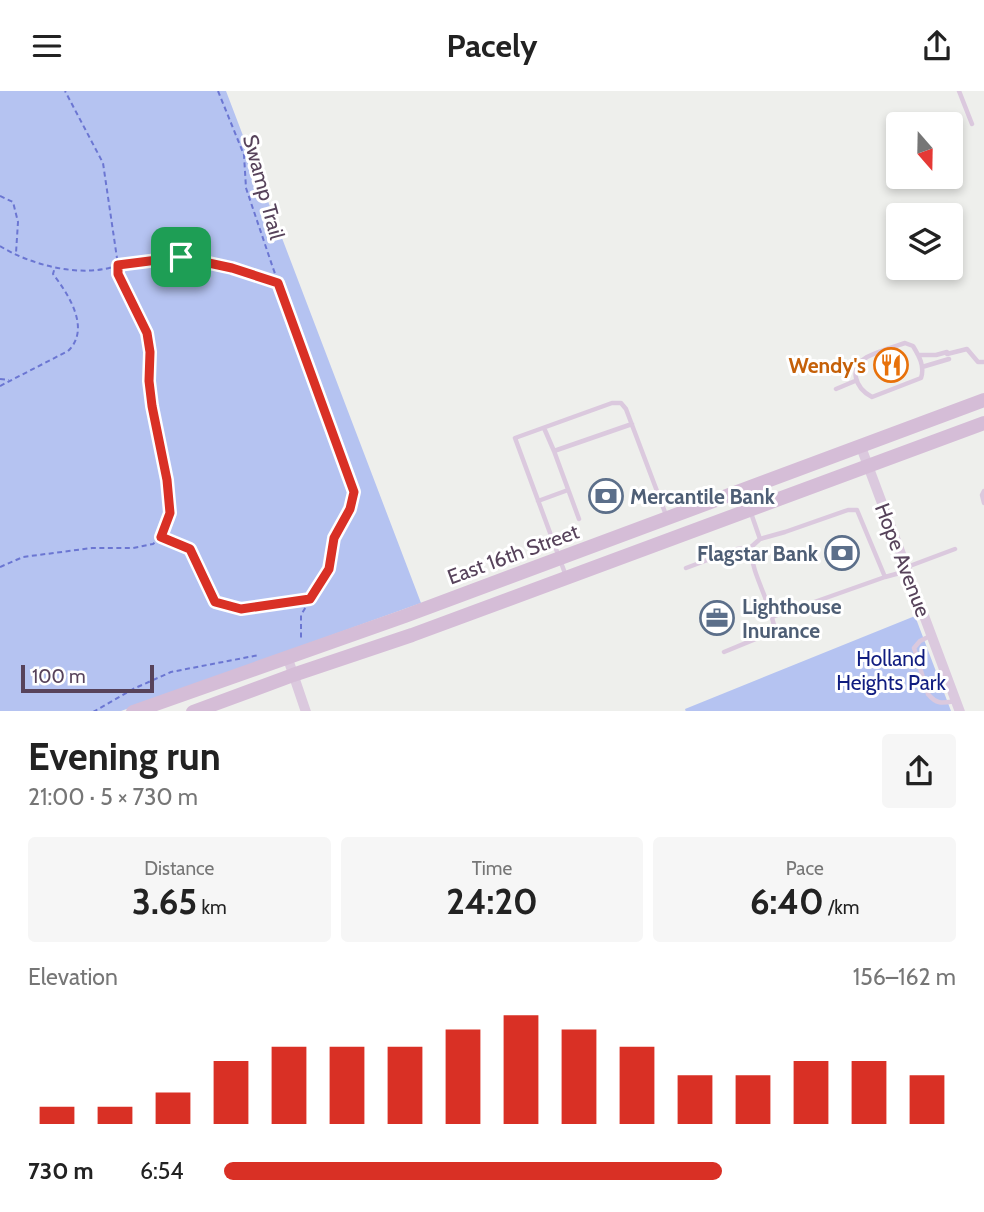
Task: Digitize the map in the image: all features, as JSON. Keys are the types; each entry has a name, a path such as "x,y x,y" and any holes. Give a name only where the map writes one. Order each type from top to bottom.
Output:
{"main road":[{"name":"East 16th Street","path":"135,711 405,616 984,400"},
{"name":"East 16th Street","path":"196,711 412,635 984,423"}],"street":[{"name":"Hope Avenue","path":"861,447 960,711"},
{"path":"287,656 306,711"}],"lane":[{"path":"959,91 972,124"},
{"path":"905,343 913,346 922,367 920,378 872,397 866,394 854,376 865,358 905,343"},
{"path":"922,367 967,349 978,362 984,362"},
{"path":"918,355 948,355"},
{"path":"836,389 855,381"},
{"path":"567,578 515,438 612,403 621,403 632,424 667,519"},
{"path":"554,451 632,424"},
{"path":"544,428 579,519"},
{"path":"538,501 568,490"},
{"path":"984,491 984,503"},
{"path":"749,509 760,539"},
{"path":"686,568 737,548 750,548 760,539 785,533 848,510 857,510 885,577"},
{"path":"724,652 775,631 752,563 750,548"},
{"path":"772,617 955,549"},
{"path":"932,635 920,641 914,648 928,694 941,704 956,700"}],"path":[{"path":"0,567 23,557 153,544 161,537 170,513 167,480 149,381 150,342 118,274 103,163 65,91"},
{"name":"Swamp Trail","path":"218,91 244,155 246,188 278,283 354,492 350,509 334,538 329,569 301,615 300,642 311,639"},
{"path":"0,196 13,202 17,211 16,254"},
{"path":"0,246 25,259 93,271 181,257 232,268 278,283"},
{"path":"0,386 68,351 76,344 78,333 75,311 54,274 56,266"},
{"path":"0,379 12,380"},
{"path":"161,537 190,549 215,602 241,609 310,599"},
{"path":"95,711 133,689 171,672 262,654"}],"green space":[{"path":"0,91 226,91 421,603 121,711 0,711"},
{"name":"Holland Heights Park","path":"915,616 951,711 686,711 685,709"}],"place":[{"name":"Wendy's","path":"891,365"},
{"name":"Mercantile Bank","path":"606,496"},
{"name":"Flagstar Bank","path":"842,553"},
{"name":"Lighthouse Inurance","path":"717,618"}],"route":[{"path":"181,257 232,268 278,283 354,492 350,509 334,538 329,569 310,599 241,609 215,602 190,549 161,537 170,513 167,480 149,381 150,342 118,274 118,265 181,257"}]}
